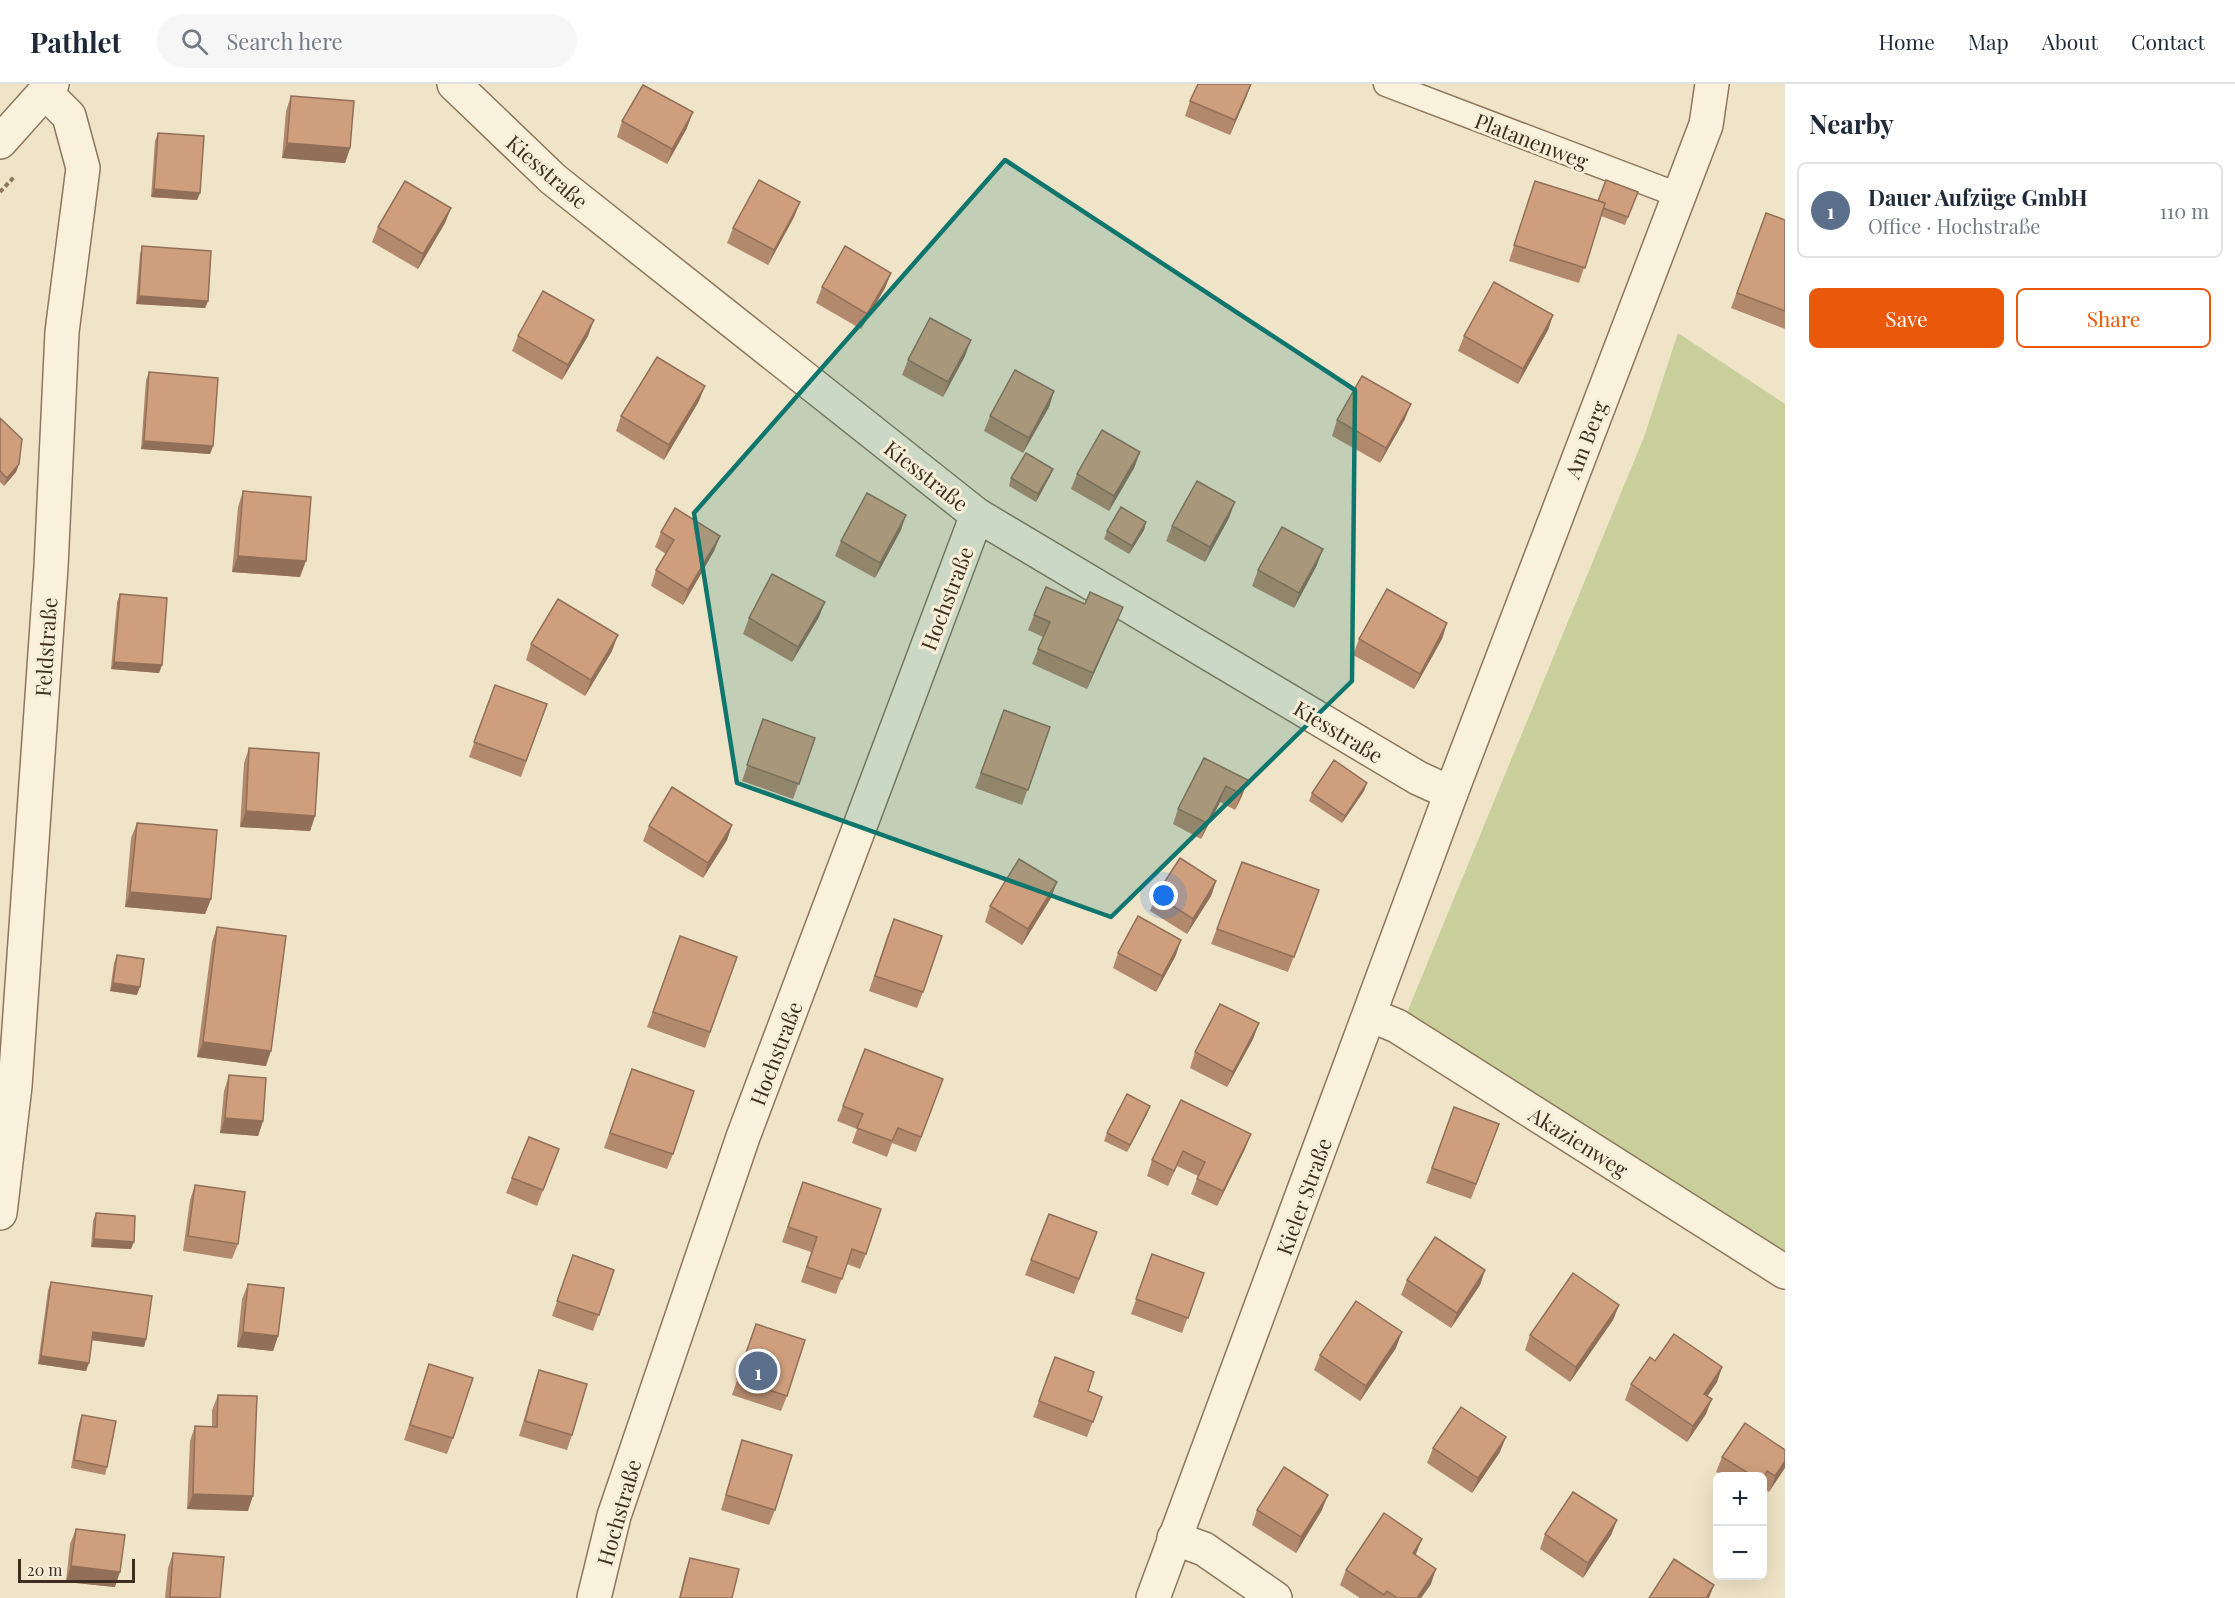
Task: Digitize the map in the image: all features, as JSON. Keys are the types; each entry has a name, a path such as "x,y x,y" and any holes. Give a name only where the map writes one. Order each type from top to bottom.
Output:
{"street":[{"name":"Kiesstraße","path":"454,84 553,179 977,515 1418,778 1451,793"},
{"name":"Am Berg","path":"1451,793 1706,124 1712,84"},
{"path":"0,142 48,88"},
{"name":"Feldstraße","path":"0,1213 15,1086 49,591 62,332 83,168 69,116 48,88"},
{"name":"Hochstraße","path":"594,1598 614,1516 743,1137 977,515"},
{"name":"Kieler Straße","path":"1153,1598 1451,793"},
{"name":"Akazienweg","path":"1370,1015 1396,1026 1785,1272"},
{"path":"1174,1538 1204,1550 1275,1598"}],"lane":[{"name":"Platanenweg","path":"1386,84 1678,195"}],"highlighted area":[{"path":"1005,160 1355,390 1352,681 1111,917 737,783 694,513"}],"green space":[{"path":"1678,333 1785,404 1785,1261 1406,1015 1644,437"}],"building":[{"path":"1198,84 1251,84 1235,120 1190,101"},
{"path":"643,85 693,112 672,149 622,121"},
{"path":"291,96 354,101 350,148 287,143"},
{"path":"158,133 204,136 200,193 154,189"},
{"path":"759,180 800,202 774,250 733,228"},
{"path":"1606,180 1638,192 1628,217 1603,208 1605,203 1598,201"},
{"path":"405,181 451,208 423,254 378,227"},
{"path":"1535,181 1605,203 1585,268 1514,245"},
{"path":"1766,213 1785,220 1785,311 1737,293"},
{"path":"142,246 211,251 208,301 139,296"},
{"path":"845,246 891,273 867,314 822,287"},
{"path":"1494,282 1553,315 1523,369 1464,336"},
{"path":"543,291 594,320 568,365 518,336"},
{"path":"930,318 971,340 948,382 908,360"},
{"path":"657,357 705,386 669,445 621,416"},
{"path":"1015,370 1054,391 1029,438 990,416"},
{"path":"149,372 218,378 213,446 144,441"},
{"path":"1362,376 1411,404 1386,448 1337,420"},
{"path":"0,418 22,439 19,464 7,478 0,471"},
{"path":"1102,430 1140,452 1114,496 1077,474"},
{"path":"1026,453 1053,469 1038,494 1011,478"},
{"path":"1197,481 1235,502 1210,547 1172,526"},
{"path":"243,491 311,497 306,561 238,556"},
{"path":"867,493 906,515 880,563 841,541"},
{"path":"1121,507 1146,522 1132,546 1107,531"},
{"path":"675,508 720,536 688,590 656,570 674,540 661,532"},
{"path":"1282,527 1323,549 1299,593 1258,570"},
{"path":"772,574 825,602 798,647 749,618"},
{"path":"1046,587 1085,604 1090,592 1123,607 1093,673 1038,649 1050,622 1034,615"},
{"path":"1387,589 1447,623 1420,674 1359,639"},
{"path":"120,594 167,598 162,665 114,662"},
{"path":"558,599 618,635 591,680 531,644"},
{"path":"495,685 547,704 526,761 474,742"},
{"path":"1004,710 1050,727 1028,790 981,773"},
{"path":"763,719 815,738 799,784 747,765"},
{"path":"249,748 319,753 315,816 246,811"},
{"path":"1204,758 1248,780 1241,794 1226,786 1207,823 1178,809"},
{"path":"1334,760 1367,783 1345,816 1312,793"},
{"path":"672,787 732,825 708,863 649,826"},
{"path":"137,823 217,830 211,899 130,892"},
{"path":"1180,858 1216,881 1193,919 1156,895"},
{"path":"1019,859 1057,882 1028,929 990,906"},
{"path":"1242,862 1319,890 1294,957 1217,929"},
{"path":"1138,916 1181,940 1162,976 1118,953"},
{"path":"894,919 942,936 923,992 875,976"},
{"path":"217,927 286,936 271,1051 203,1042"},
{"path":"680,936 737,957 710,1032 653,1012"},
{"path":"117,955 144,959 140,987 113,983"},
{"path":"1220,1004 1259,1023 1233,1072 1195,1052"},
{"path":"865,1049 943,1079 921,1137 898,1128 892,1141 857,1128 863,1114 843,1106"},
{"path":"632,1069 694,1091 673,1154 610,1133"},
{"path":"229,1075 266,1078 263,1121 225,1118"},
{"path":"1127,1094 1150,1106 1130,1145 1107,1133"},
{"path":"1181,1100 1251,1134 1223,1191 1197,1179 1205,1162 1183,1151 1174,1171 1152,1160"},
{"path":"1454,1107 1499,1124 1476,1184 1432,1168"},
{"path":"529,1137 559,1149 543,1190 512,1178"},
{"path":"803,1182 881,1209 866,1254 852,1249 842,1279 807,1267 817,1237 788,1227"},
{"path":"195,1185 245,1192 238,1244 188,1236"},
{"path":"96,1213 135,1216 134,1242 94,1239"},
{"path":"1049,1214 1097,1232 1079,1279 1031,1260"},
{"path":"1435,1237 1485,1270 1457,1313 1407,1280"},
{"path":"1152,1254 1204,1273 1188,1318 1136,1299"},
{"path":"573,1255 614,1270 599,1315 557,1301"},
{"path":"1573,1273 1619,1305 1576,1367 1530,1335"},
{"path":"51,1282 152,1296 146,1339 93,1332 89,1363 41,1356"},
{"path":"248,1284 284,1288 278,1336 243,1332"},
{"path":"1356,1301 1402,1332 1366,1386 1320,1355"},
{"path":"756,1324 805,1340 787,1396 737,1379"},
{"path":"1674,1334 1722,1367 1704,1394 1712,1399 1693,1426 1631,1384 1650,1357 1655,1361"},
{"path":"1055,1357 1094,1372 1088,1391 1102,1397 1093,1422 1039,1401"},
{"path":"429,1364 473,1378 453,1438 410,1425"},
{"path":"539,1370 587,1384 572,1435 525,1421"},
{"path":"218,1395 257,1396 253,1496 193,1494 195,1426 217,1427"},
{"path":"1461,1407 1506,1437 1478,1478 1433,1448"},
{"path":"82,1415 116,1421 107,1467 74,1460"},
{"path":"1745,1423 1785,1450 1785,1461 1775,1476 1767,1471 1746,1472 1722,1457"},
{"path":"742,1440 792,1455 775,1510 726,1495"},
{"path":"1284,1467 1328,1495 1301,1537 1257,1510"},
{"path":"1573,1492 1617,1520 1588,1563 1545,1534"},
{"path":"1384,1513 1422,1539 1413,1553 1436,1569 1417,1598 1397,1598 1387,1591 1384,1595 1346,1570"},
{"path":"76,1529 125,1535 120,1572 71,1566"},
{"path":"173,1553 224,1557 220,1598 170,1597"},
{"path":"690,1558 739,1569 732,1598 680,1598"},
{"path":"1674,1559 1714,1585 1706,1598 1649,1598"}],"place":[{"name":"Dauer Aufzüge GmbH","path":"758,1371"}]}
